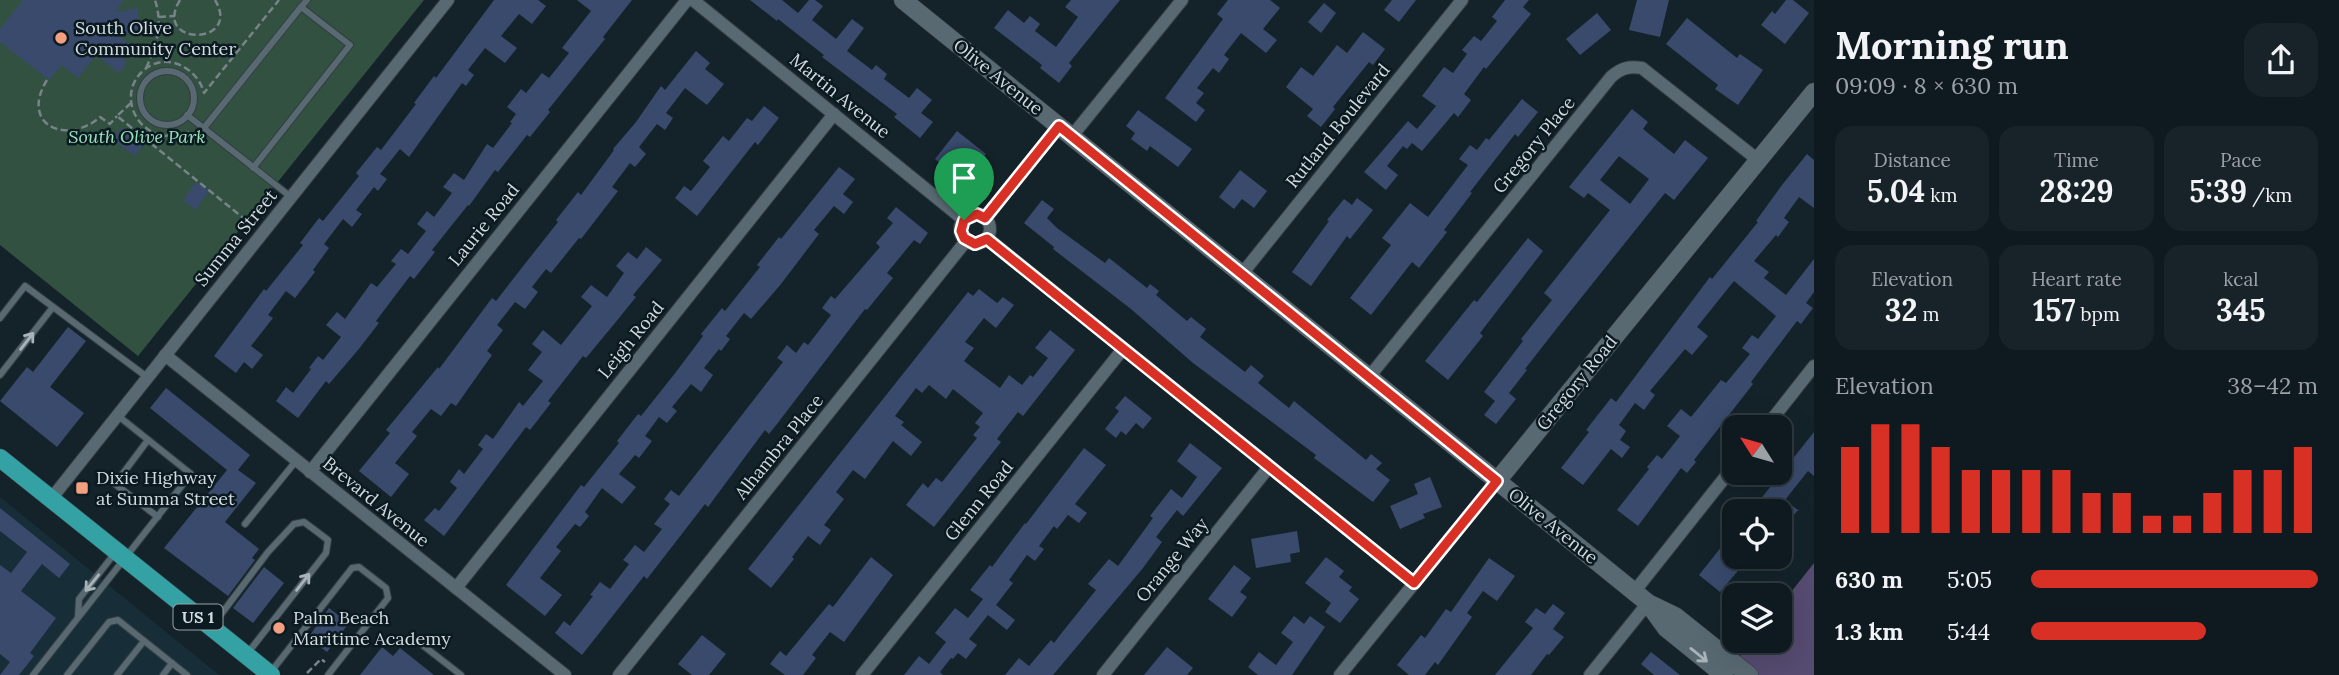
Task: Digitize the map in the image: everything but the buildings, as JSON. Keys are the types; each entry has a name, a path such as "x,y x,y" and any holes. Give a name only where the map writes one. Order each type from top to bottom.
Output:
{"main road":[{"name":"US 1","path":"0,458 246,655 264,673"}],"street":[{"name":"Summa Street","path":"51,499 448,0"},
{"name":"Laurie Road","path":"310,471 687,0"},
{"name":"Martin Avenue","path":"693,0 964,220"},
{"name":"Olive Avenue","path":"903,0 1641,597 1666,628 1683,632 1725,669 1749,675"},
{"path":"985,218 1182,0"},
{"name":"Rutland Boulevard","path":"1241,275 1462,0"},
{"name":"Gregory Place","path":"1369,377 1620,69 1631,66 1642,68 1758,160"},
{"name":"Gregory Road","path":"1340,675 1814,92"},
{"name":"Leigh Road","path":"456,588 834,114"},
{"path":"977,214 985,218 990,230 987,239 980,244 966,241 961,231 964,220 977,214"},
{"path":"987,239 1414,583"},
{"name":"Alhambra Place","path":"619,675 966,241"},
{"name":"Glenn Road","path":"862,675 1123,349"},
{"name":"Brevard Avenue","path":"165,355 565,675"},
{"path":"1775,415 1814,366"},
{"name":"Orange Way","path":"1103,675 1269,467"},
{"path":"1590,675 1641,597 1722,484"}],"lane":[{"path":"204,128 307,0"},
{"path":"253,167 350,45 301,7"},
{"path":"159,73 177,74 185,78 193,94 193,104 187,115 177,123 169,125 152,121 142,108 141,91 145,83 159,73"},
{"path":"187,115 291,197"},
{"path":"0,318 25,286 147,377"},
{"path":"0,375 54,307"},
{"path":"78,619 79,599 158,517 191,474 117,415"},
{"path":"148,440 115,484 158,517"},
{"path":"245,524 296,461"},
{"path":"211,627 268,552 294,524 304,522 328,540 326,553 246,655"},
{"path":"33,675 78,619 121,555"},
{"path":"264,673 352,568 359,567 386,588 388,598 328,675"},
{"path":"67,675 109,622 118,620 187,675"},
{"path":"416,640 461,675"},
{"path":"117,675 144,641"},
{"path":"163,675 172,663"}],"path":[{"path":"155,0 159,16 155,48 146,68 134,83 131,103 142,125 158,135 188,132 194,134"},
{"path":"180,0 175,16 178,26 194,37 205,36 219,21 215,0"},
{"path":"146,68 162,63 182,65 198,78 204,93 279,0"},
{"path":"159,16 175,16"},
{"path":"47,80 40,91 37,107 45,122 60,131 79,130 90,126 100,117 110,124 131,103"},
{"path":"117,116 253,226"},
{"path":"136,131 142,125"},
{"path":"307,673 321,659 327,664"}],"shaded area":[{"path":"0,497 219,675 0,675"},
{"path":"1814,563 1814,675 1725,675 1742,653 1792,653 1792,591"}],"green space":[{"name":"South Olive Park","path":"0,0 424,0 138,356 0,245"}],"place":[{"name":"South Olive Community Center","path":"61,38"},
{"name":"Dixie Highway at Summa Street","path":"82,488"},
{"name":"Palm Beach Maritime Academy","path":"279,628"}],"route":[{"path":"1059,126 1497,481 1414,583 987,239 980,244 966,241 961,235 964,220 977,214 985,218 1059,126"}]}
